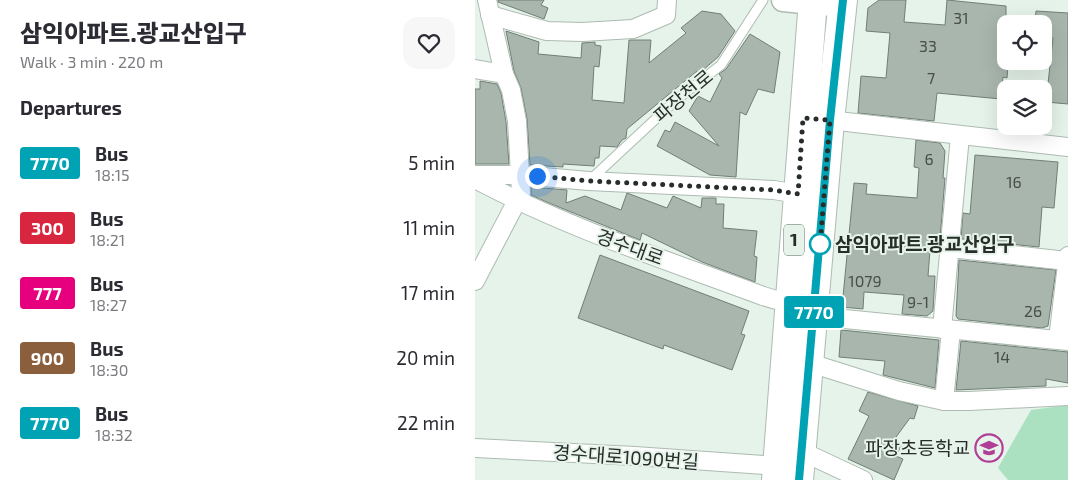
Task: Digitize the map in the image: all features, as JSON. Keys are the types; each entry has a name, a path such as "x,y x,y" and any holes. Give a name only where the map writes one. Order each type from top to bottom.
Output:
{"main road":[{"name":"1","path":"784,475 801,451 814,316 817,119 813,1"},
{"name":"1","path":"784,475 790,304 798,194 817,119 842,3"}],"street":[{"path":"489,7 547,31 606,31 633,28 666,16 667,0"},
{"path":"783,0 842,3"},
{"path":"475,281 521,193 517,121 511,90 504,74 489,7"},
{"path":"475,69 504,74"},
{"path":"817,119 1068,147"},
{"path":"944,400 950,248 960,136"},
{"path":"475,177 520,175 589,181 774,190 798,194"},
{"name":"경수대로","path":"475,177 517,201 565,223 763,296 790,304"},
{"path":"950,248 1067,261"},
{"path":"814,316 1063,340 1068,256"},
{"path":"810,363 899,392 944,400 969,401 1068,396"},
{"name":"경수대로1090번길","path":"475,448 635,456 784,475"},
{"path":"801,451 863,480"}],"lane":[{"name":"파장천로","path":"589,181 675,100 721,65 763,0"}],"green space":[{"path":"1068,405 1068,480 1008,480 998,468 1031,410"}],"building":[{"path":"498,0 544,0 541,5 548,8 544,19 498,2"},
{"path":"879,0 906,0 904,22 945,25 947,0 1006,6 1006,15 997,15 997,70 1008,70 1007,78 1003,77 1003,80 997,80 997,99 937,93 934,121 858,113 861,76 886,78 890,33 866,31 868,8"},
{"path":"702,11 721,14 735,31 718,57 694,78 697,71 627,129 626,138 617,147 600,146 599,158 595,158 594,166 563,164 563,167 530,165 527,119 521,88 514,71 506,31 539,42 538,54 581,58 582,43 595,42 595,45 601,46 599,67 594,66 592,100 624,103 629,40 651,40 649,63 686,33 681,28"},
{"path":"1036,11 1068,13 1068,104 1052,103 1052,80 1048,80 1050,70 1052,70 1052,15 1036,15"},
{"path":"750,34 780,52 774,93 758,89 746,115 740,112 736,177 710,175 657,146 665,130 670,132 675,122 719,146 689,111 698,96 710,102 722,78 719,74 726,69"},
{"path":"480,81 497,84 501,93 506,122 509,164 475,164 475,89 480,89"},
{"path":"916,140 940,143 945,151 943,178 945,178 940,239 931,238 928,276 935,276 933,311 927,316 902,314 904,295 864,292 863,309 842,307 854,183 867,184 866,194 917,198 919,168 914,167"},
{"path":"975,155 1058,162 1054,208 1042,207 1039,247 961,239 963,213 970,214"},
{"path":"531,187 567,190 566,203 585,196 621,210 627,193 667,208 673,196 701,208 702,198 716,198 716,204 724,204 723,228 757,231 754,256 757,257 755,282 702,262 642,233 640,240 549,203 531,195"},
{"path":"600,255 749,311 741,334 745,335 732,370 664,345 663,349 578,318"},
{"path":"959,260 1056,270 1048,326 1042,328 958,319 956,316"},
{"path":"841,330 939,340 935,388 883,375 885,361 839,357"},
{"path":"961,341 1068,352 1068,383 1046,379 1046,386 956,390"},
{"path":"868,392 918,406 914,419 910,418 896,437 901,446 896,456 903,459 894,480 848,459 869,416 859,411"}],"bus line":[{"name":"7770","path":"799,480 830,120 843,0"}],"place":[{"name":"삼익아파트.광교산입구","path":"820,244"},
{"name":"파장초등학교","path":"989,448"}],"route":[{"path":"537,176 589,181 774,190 798,194 803,118 830,120 820,246 820,244"}]}
